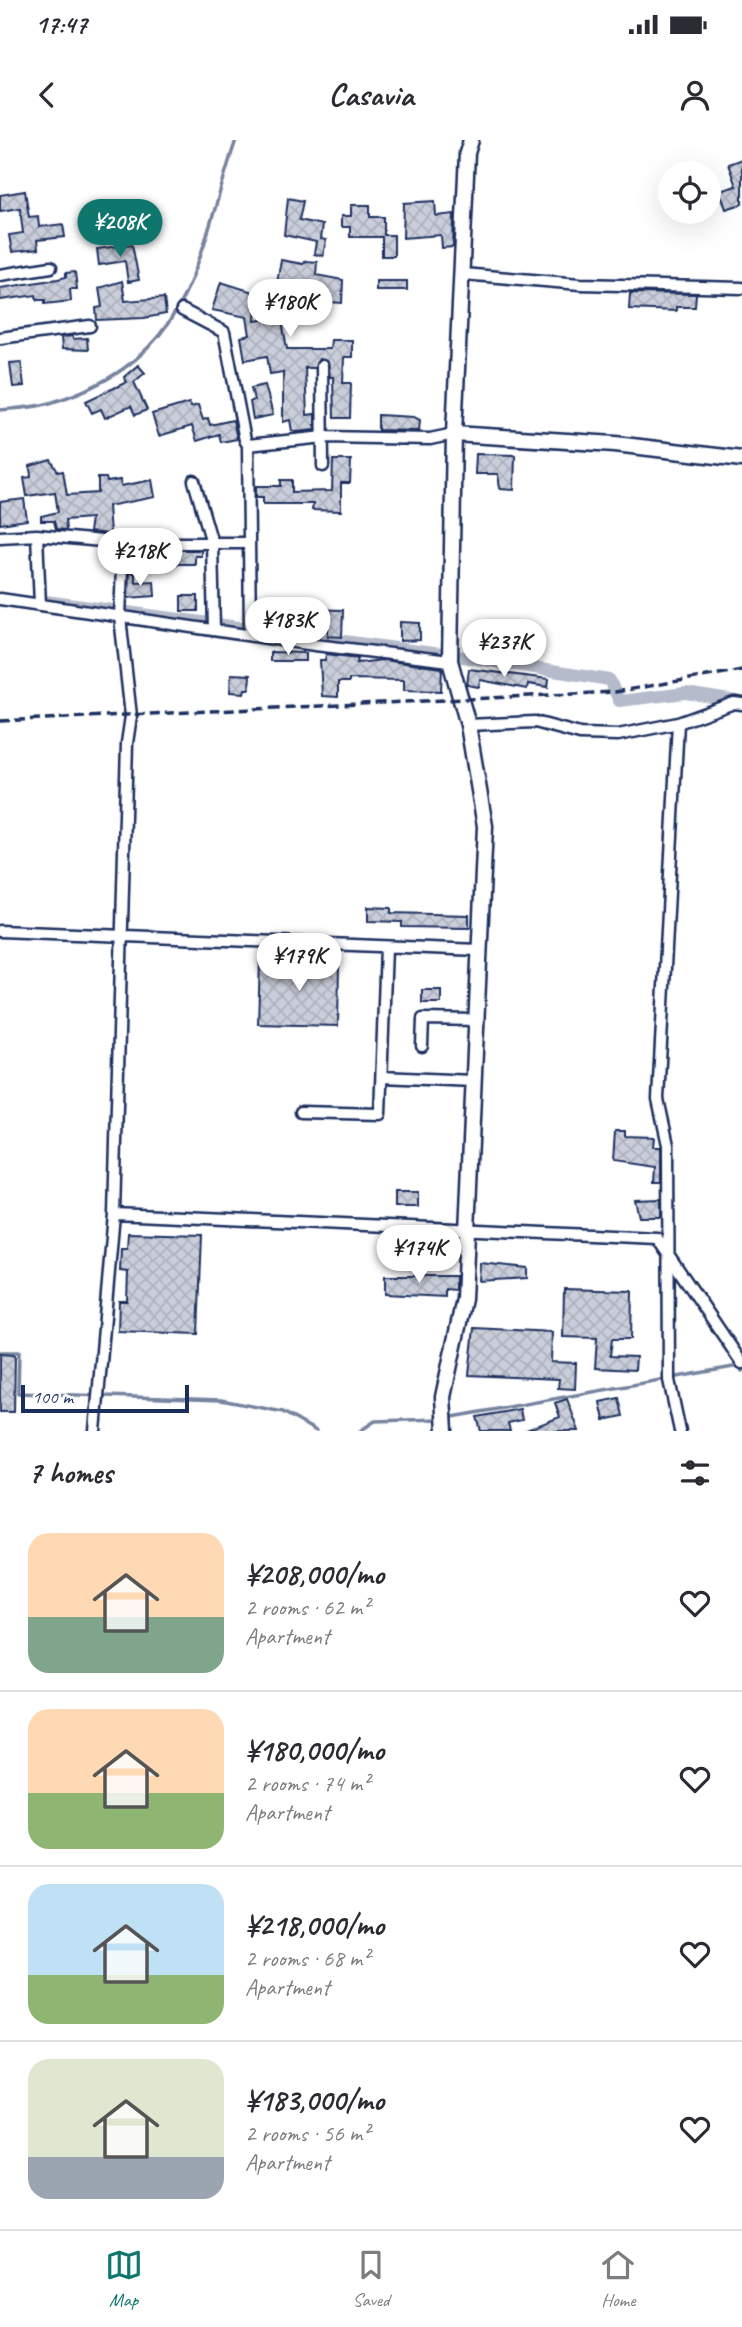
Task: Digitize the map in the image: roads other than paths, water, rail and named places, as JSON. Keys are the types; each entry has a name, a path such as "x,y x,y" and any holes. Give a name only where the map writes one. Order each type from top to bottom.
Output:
{"street":[{"path":"445,1431 443,1397 464,1299 485,826 468,725 450,661 454,434 467,153 471,140"},
{"path":"0,275 51,267"},
{"path":"463,274 632,286 742,288"},
{"path":"182,310 224,332 244,440 248,445 250,634"},
{"path":"0,338 90,326"},
{"path":"322,366 323,466"},
{"path":"248,445 324,437 430,439 454,434 615,443 742,460"},
{"path":"194,481 212,543 214,629"},
{"path":"0,537 37,535 123,542 249,543"},
{"path":"37,535 40,605"},
{"path":"95,1431 114,1214 127,743 131,716 120,617 123,542"},
{"path":"0,599 450,661"},
{"path":"468,725 535,722 580,734 618,735 678,723 734,703 742,704"},
{"path":"678,723 658,1099 668,1145 669,1380 680,1431"},
{"path":"0,931 479,950"},
{"path":"302,1112 380,1114 386,947"},
{"path":"422,1046 423,1019 476,1020"},
{"path":"382,1077 473,1081"},
{"path":"114,1214 657,1238 742,1363"}],"waterway":[{"path":"0,410 47,404 100,383 135,360 162,332 182,300 197,264 236,140"},
{"path":"38,600 463,657 610,680 619,701 686,693 742,702"},
{"path":"0,1352 19,1352 18,1393 221,1400 283,1412 316,1431"},
{"path":"447,1418 739,1366 742,1371"},
{"path":"360,1431 375,1421 439,1419"}],"railway":[{"path":"0,721 615,692 742,670"}]}
